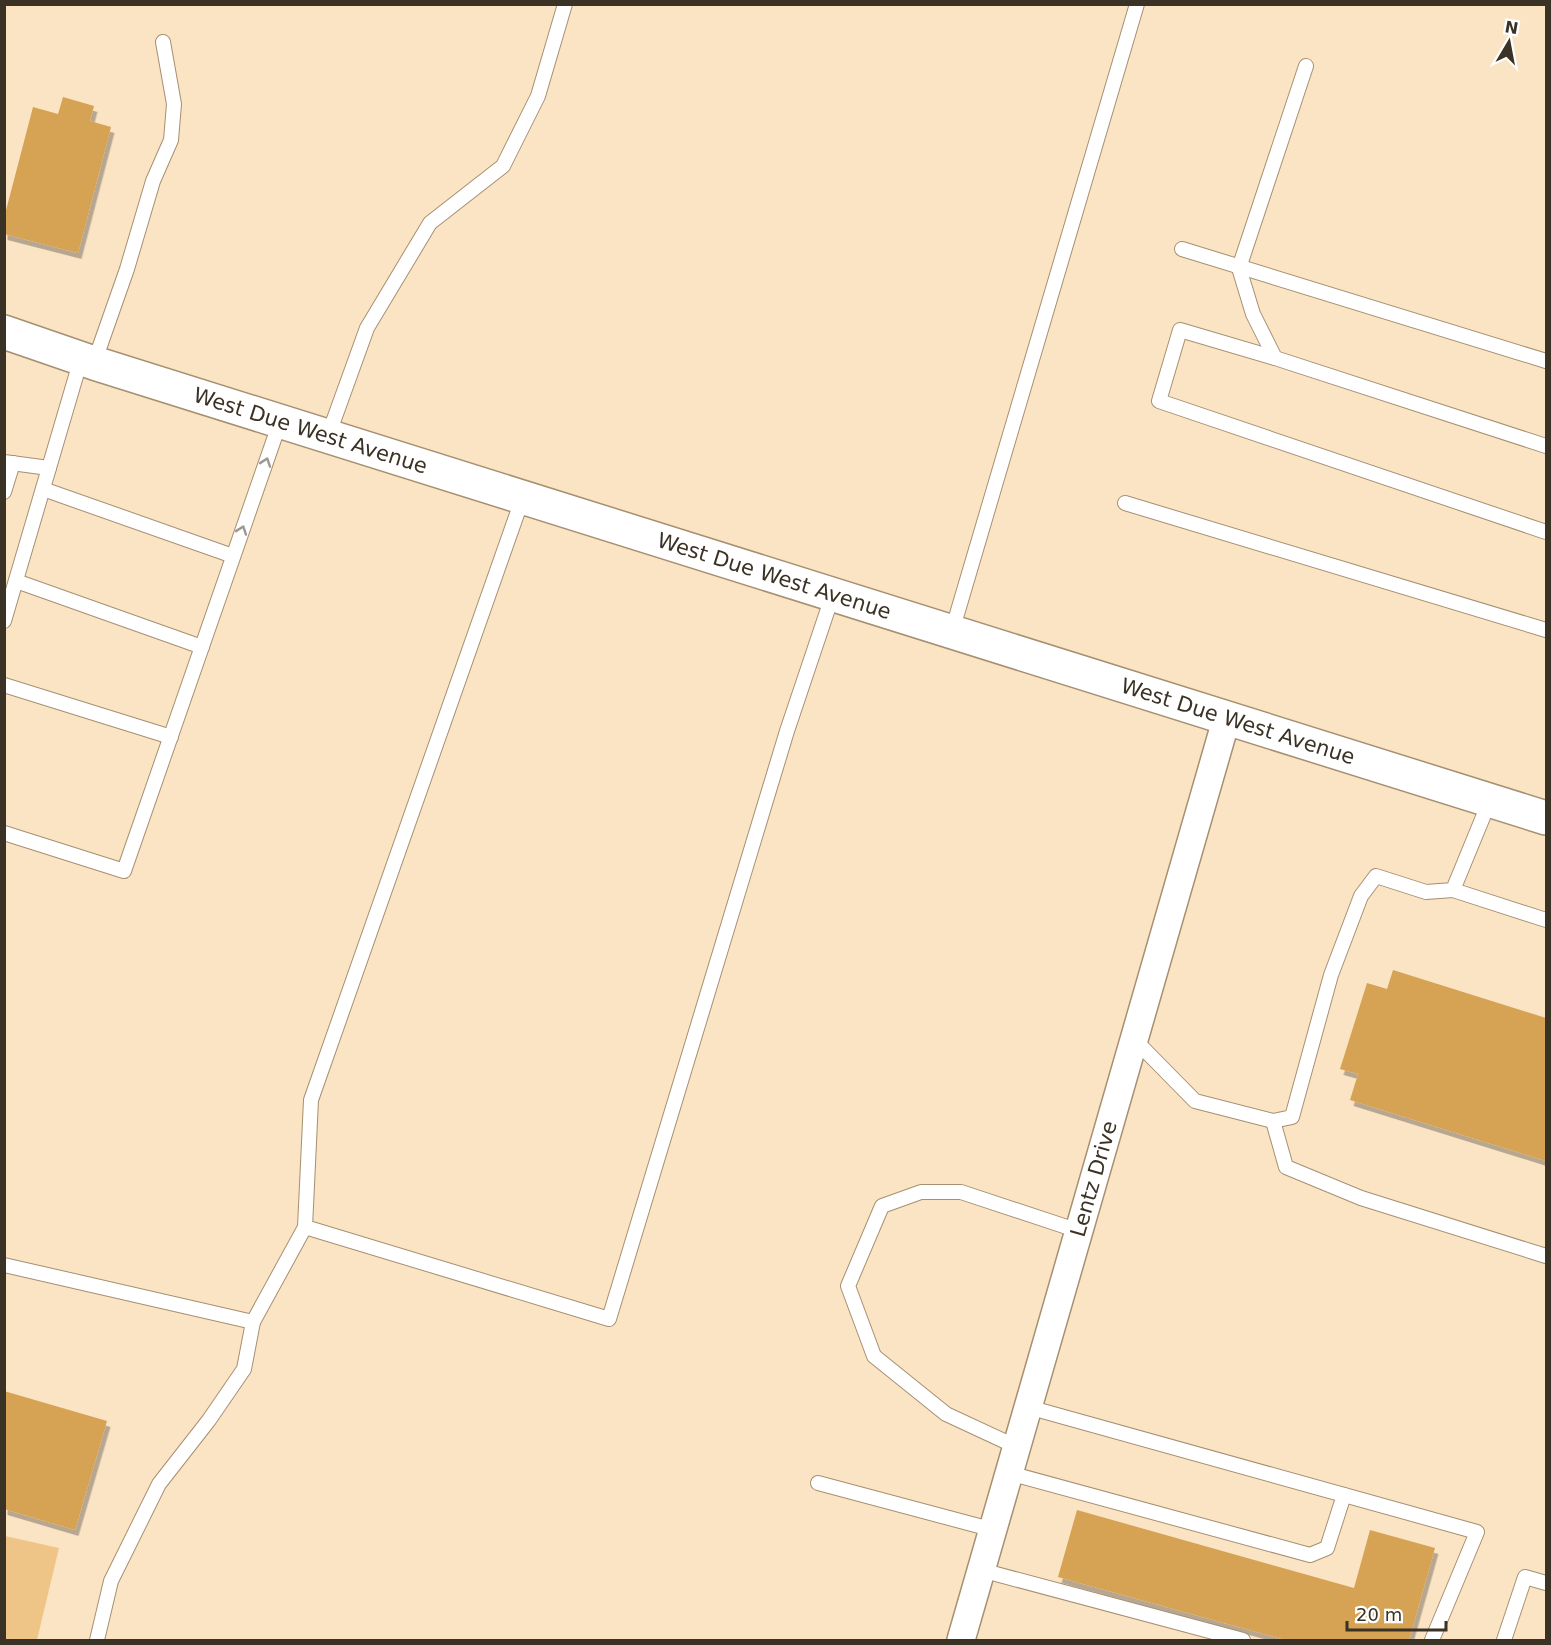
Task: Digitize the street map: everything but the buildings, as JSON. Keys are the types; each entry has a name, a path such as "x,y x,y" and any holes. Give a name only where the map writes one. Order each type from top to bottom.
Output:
{"main road":[{"name":"West Due West Avenue","path":"4,332 88,361 1546,818"}],"street":[{"name":"Lentz Drive","path":"961,1641 1227,717"}],"lane":[{"path":"328,436 367,328 430,223 503,166 538,96 565,4"},
{"path":"952,631 1137,4"},
{"path":"4,621 49,468 88,361 127,269 153,181 171,140 174,104 163,42"},
{"path":"1275,358 1253,314 1239,268 1306,66"},
{"path":"1182,249 1546,361"},
{"path":"1546,446 1275,358 1180,330 1159,401 1546,532"},
{"path":"4,833 124,871 280,421"},
{"path":"4,492 9,463 49,468"},
{"path":"43,489 233,556"},
{"path":"97,1641 111,1581 159,1484 209,1420 244,1370 253,1322 305,1227 311,1100 523,497"},
{"path":"1125,503 1546,630"},
{"path":"16,581 202,647"},
{"path":"305,1227 609,1319 787,731 833,594"},
{"path":"4,685 171,737"},
{"path":"1453,890 1490,800"},
{"path":"1134,1039 1195,1101 1273,1121 1292,1117 1331,975 1361,896 1376,876 1426,892 1453,890 1546,920"},
{"path":"1273,1121 1286,1167 1361,1198 1546,1256"},
{"path":"1017,1447 946,1414 874,1356 848,1286 882,1206 921,1192 961,1192 1079,1231"},
{"path":"4,1265 253,1322"},
{"path":"1028,1407 1478,1532 1432,1641"},
{"path":"1009,1473 1310,1555 1327,1548 1344,1495"},
{"path":"818,1483 994,1530"},
{"path":"981,1570 1243,1641"},
{"path":"1504,1641 1525,1577 1546,1583"}],"shaded area":[{"path":"5,1536 59,1548 37,1640 5,1640"}]}
